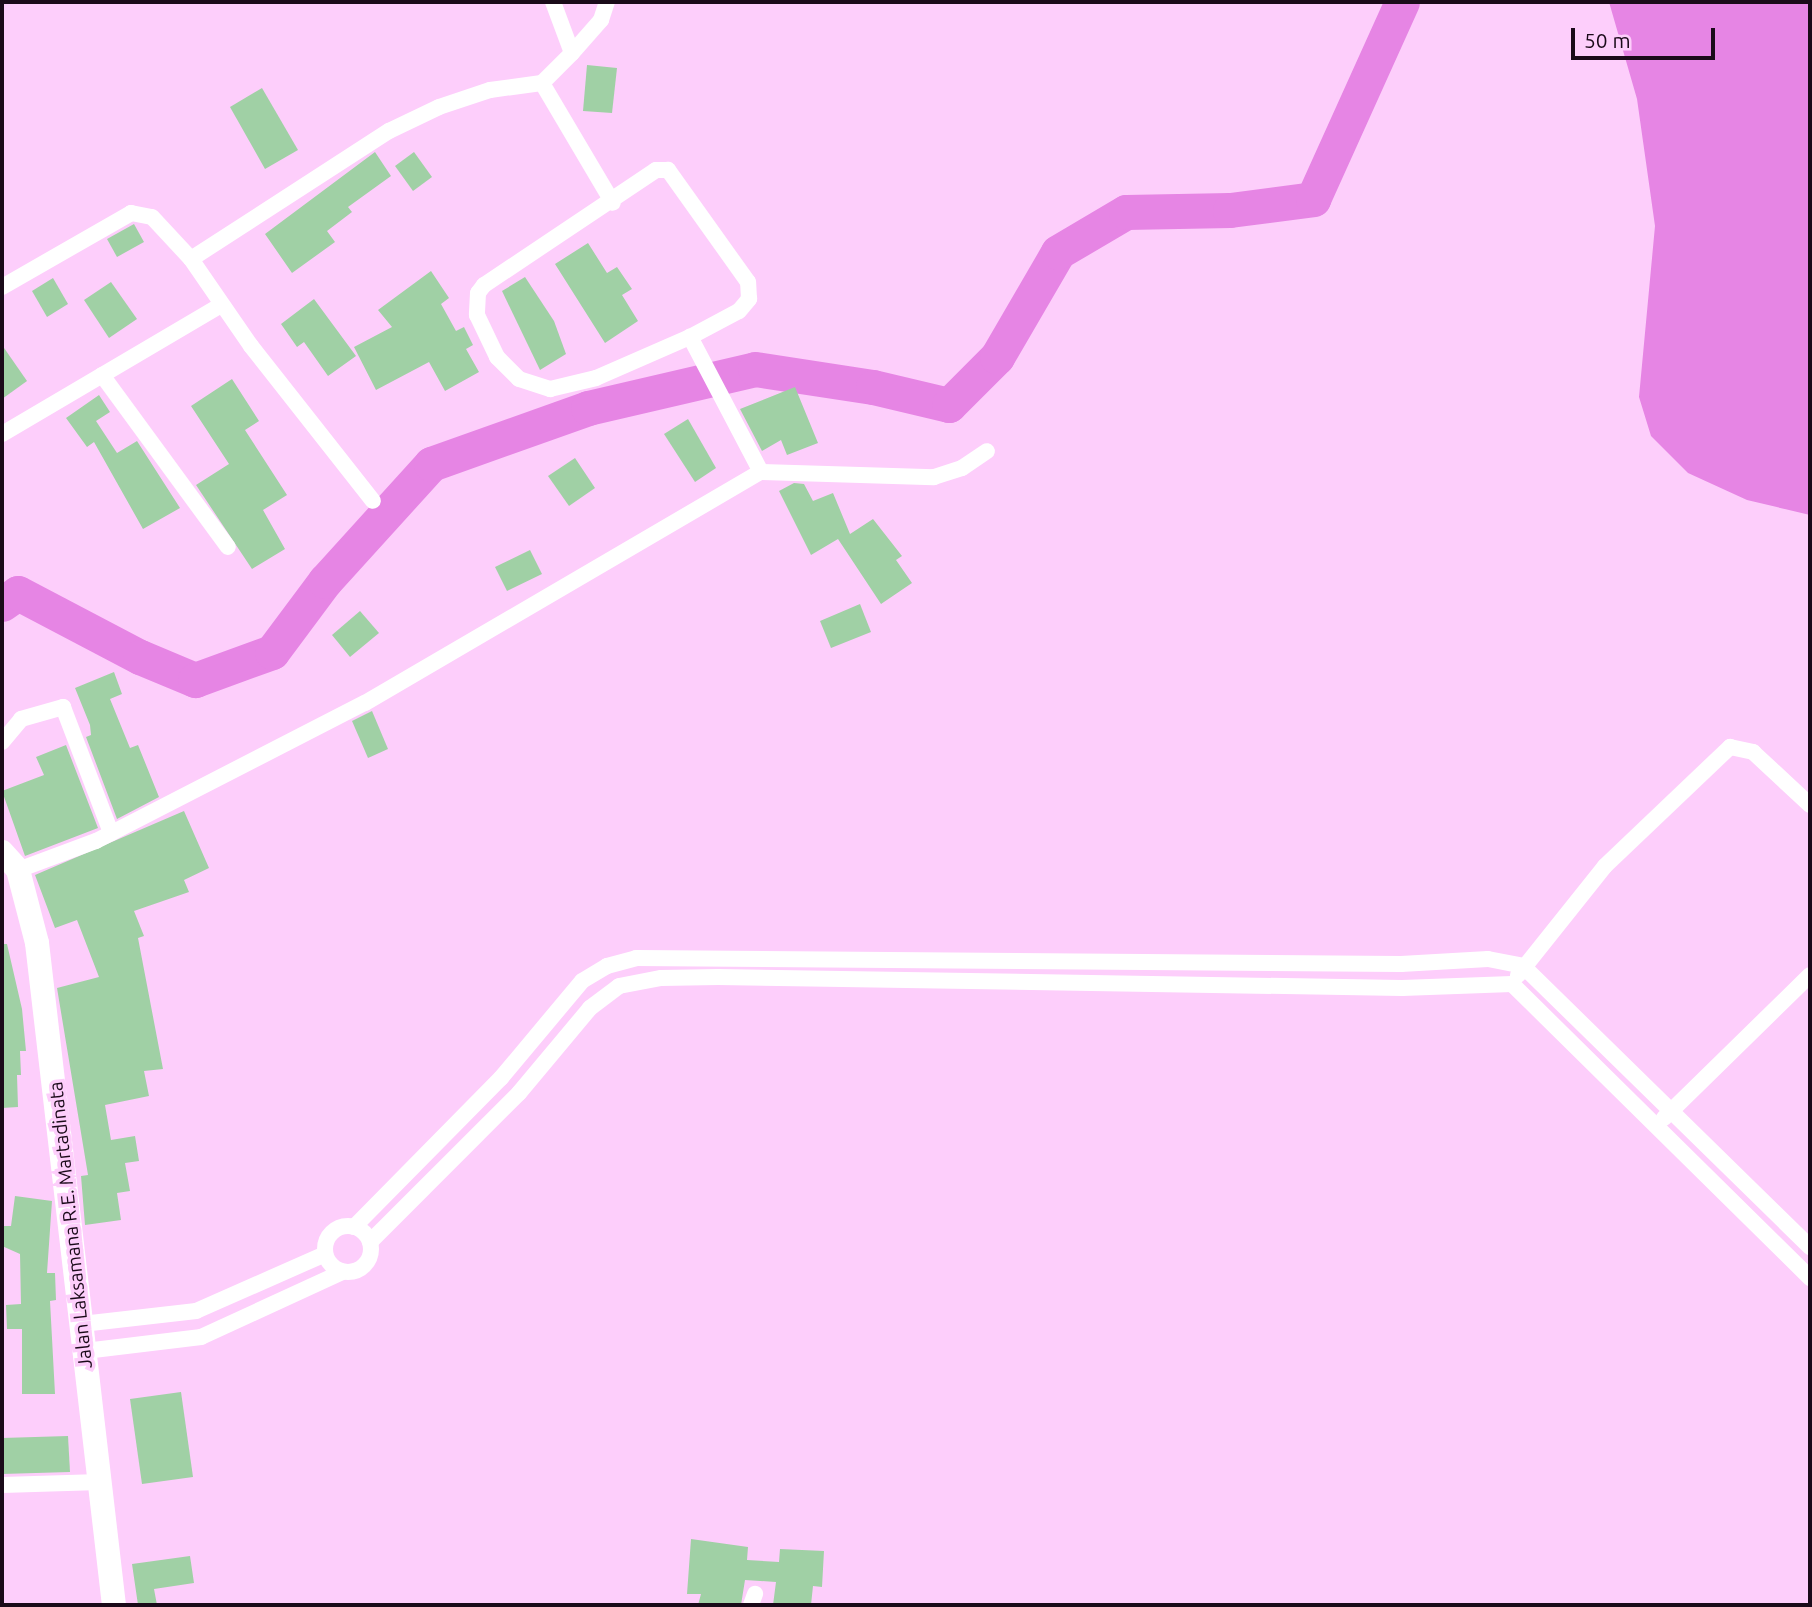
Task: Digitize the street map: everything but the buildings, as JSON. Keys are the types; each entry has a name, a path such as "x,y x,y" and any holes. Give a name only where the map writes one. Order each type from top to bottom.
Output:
{"main road":[{"name":"Jalan Laksamana R.E. Martadinata","path":"10,861 37,943 114,1605"}],"street":[{"path":"553,2 572,53"},
{"path":"191,259 389,131 464,99 513,85 542,83 601,20 607,2"},
{"path":"542,83 613,202"},
{"path":"656,170 668,170 748,282 749,299 739,311 690,337 596,378 550,389 519,379 497,357 477,314 478,293 656,170"},
{"path":"2,287 131,213 152,216 191,259 221,305 373,501"},
{"path":"2,433 221,305"},
{"path":"690,337 708,365 761,472"},
{"path":"102,375 228,548"},
{"path":"10,861 111,833 365,703 761,472 934,477 962,468 987,451"},
{"path":"2,742 21,719 63,707 111,833"},
{"path":"1512,984 1523,966 1605,866 1730,747 1753,752 1810,805"},
{"path":"82,1324 196,1311 325,1254 332,1232 354,1227 501,1078 582,981 607,966 636,958 939,958 1401,964 1488,959 1523,966 1664,1118 1751,1218 1810,1278"},
{"path":"937,980 939,958"},
{"path":"1401,964 1402,988"},
{"path":"1664,1118 1810,975"},
{"path":"85,1351 201,1337 342,1272 365,1265 370,1242 519,1093 590,1008 619,986 661,978 1402,988 1512,984 1767,1205 1810,1247"},
{"path":"501,1078 519,1093"},
{"path":"1751,1218 1767,1205"},
{"path":"354,1227 370,1242"},
{"path":"325,1254 342,1272"},
{"path":"2,1485 100,1482"}],"shaded area":[{"path":"1609,2 1810,2 1810,515 1747,500 1688,473 1651,436 1639,397 1655,226 1637,99"}],"waterway":[{"path":"2,604 18,593 140,657 195,680 272,652 325,581 431,464 588,408 755,369 873,387 949,405 997,357 1058,252 1126,212 1230,210 1313,199 1402,2"}]}
